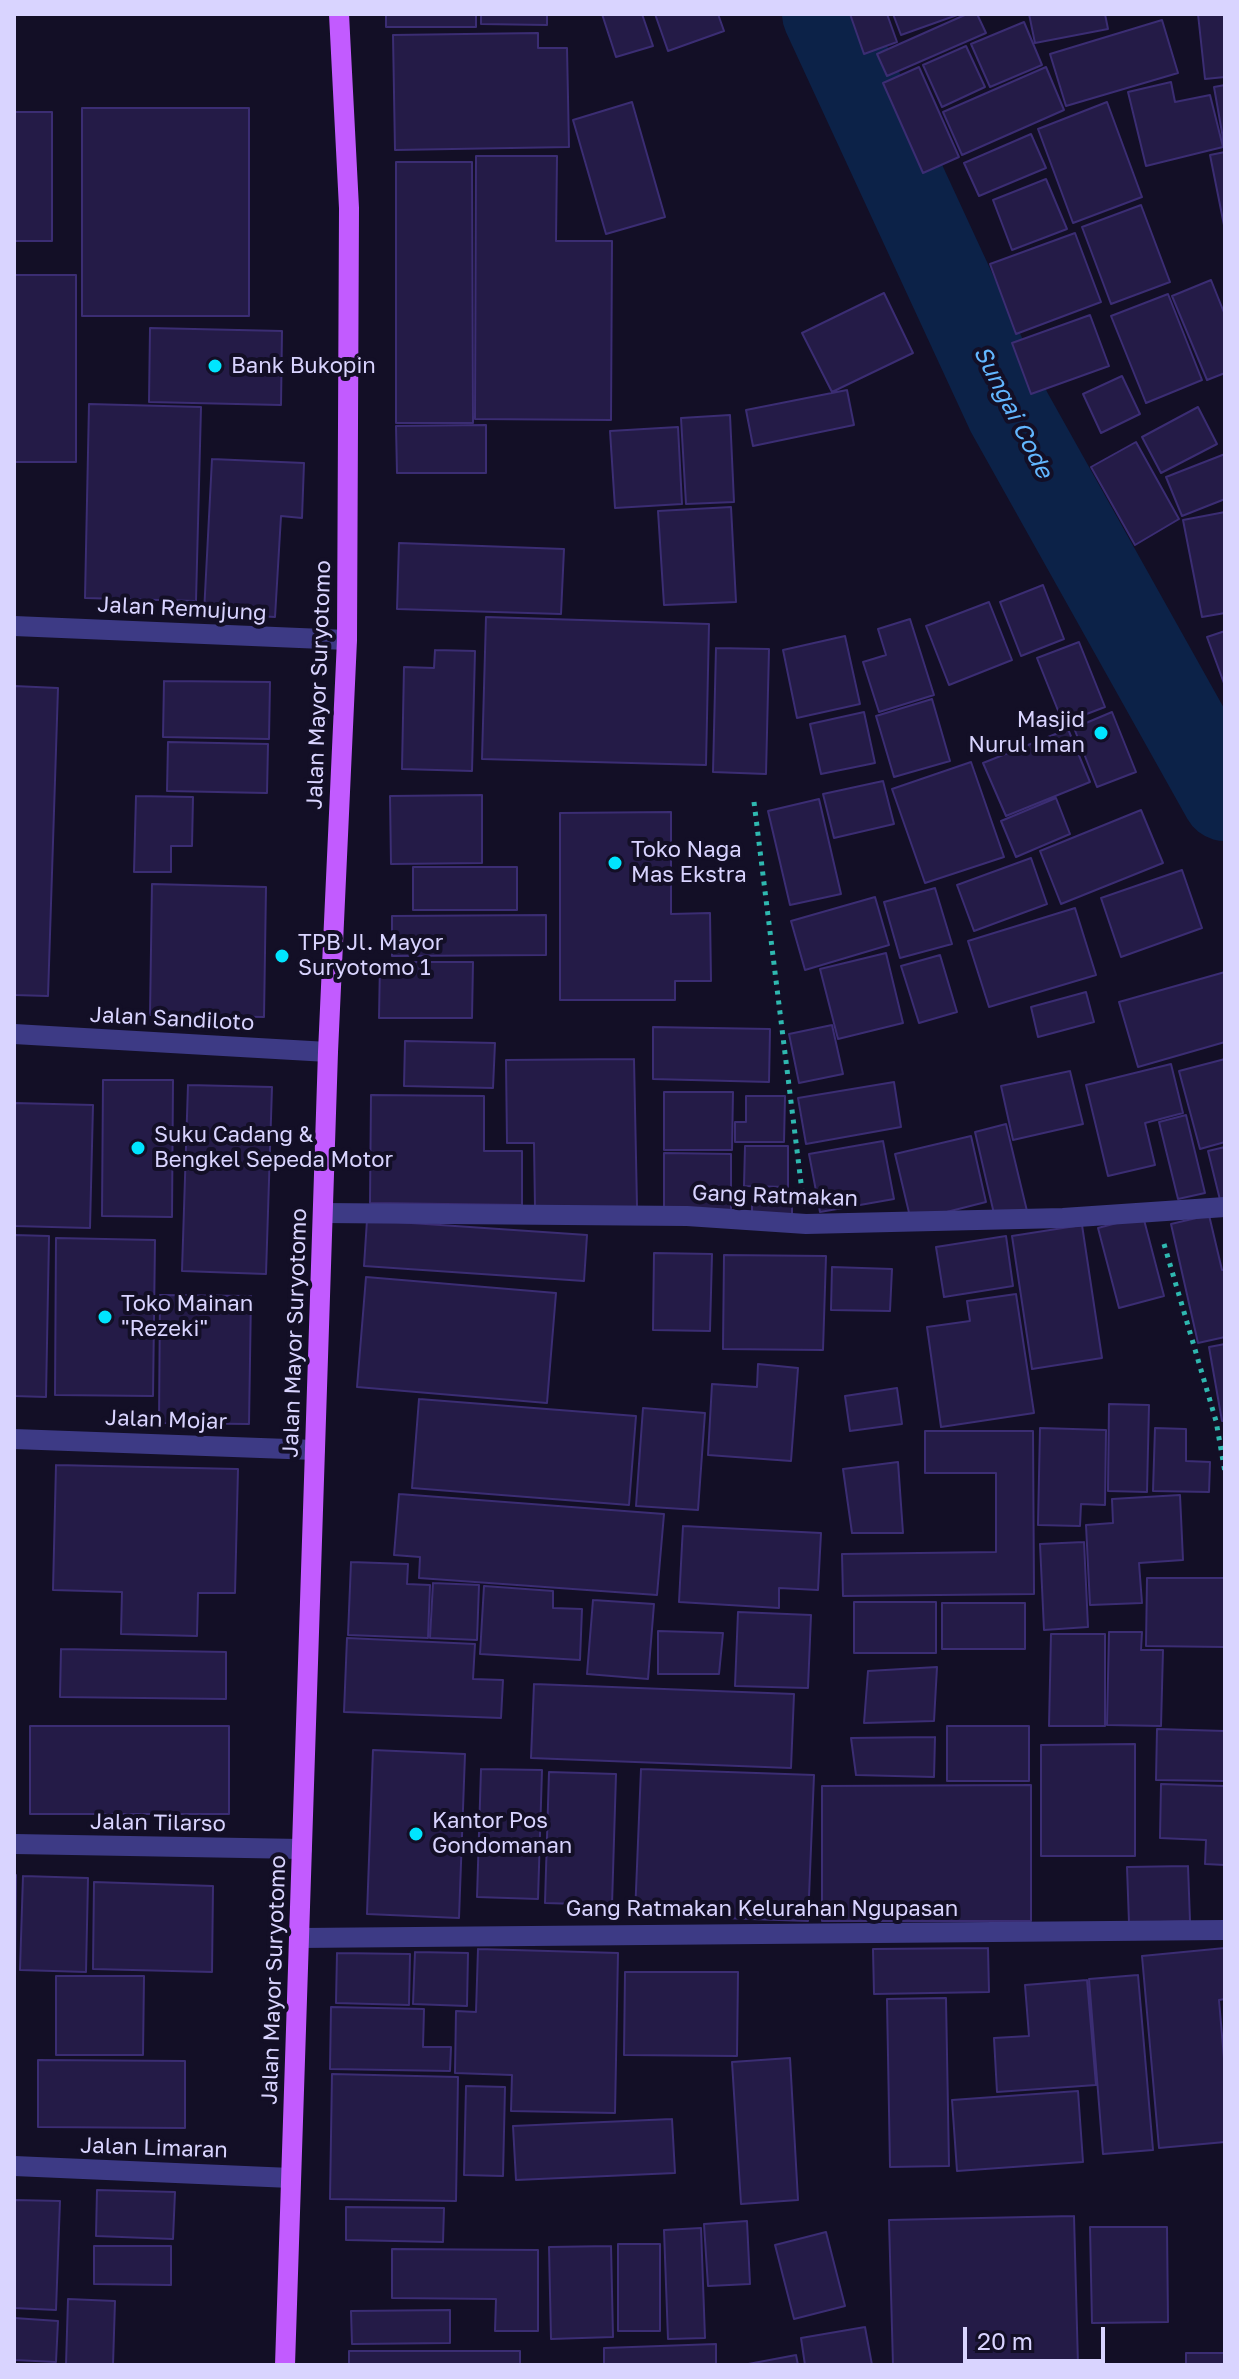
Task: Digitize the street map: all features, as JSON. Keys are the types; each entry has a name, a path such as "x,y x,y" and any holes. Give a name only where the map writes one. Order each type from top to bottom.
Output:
{"main road":[{"name":"Jalan Mayor Suryotomo","path":"285,2365 328,1052 347,640 349,208 339,14"}],"street":[{"name":"Jalan Remujung","path":"14,626 347,640"},
{"name":"Jalan Sandiloto","path":"14,1034 328,1052"},
{"name":"Gang Ratmakan","path":"323,1213 687,1216 806,1224 1047,1219 1225,1207"},
{"name":"Jalan Mojar","path":"14,1439 315,1450"},
{"name":"Jalan Tilarso","path":"14,1844 302,1849"},
{"name":"Gang Ratmakan Kelurahan Ngupasan","path":"299,1938 1225,1930"},
{"name":"Jalan Limaran","path":"14,2166 291,2178"}],"path":[{"path":"754,802 806,1224"},
{"path":"1155,1212 1216,1421 1225,1472"}],"building":[{"path":"386,14 476,14 476,27 386,27"},
{"path":"481,14 547,14 547,25 481,24"},
{"path":"602,14 642,14 653,46 616,57"},
{"path":"655,14 718,14 724,31 668,51"},
{"path":"850,14 887,14 897,42 864,54"},
{"path":"893,14 960,14 901,35"},
{"path":"967,14 977,14 986,33 887,76 877,54"},
{"path":"1029,14 1105,14 1108,29 1035,43"},
{"path":"1198,14 1225,14 1225,77 1205,79"},
{"path":"1162,20 1178,73 1066,106 1050,54"},
{"path":"1024,22 1042,65 990,87 971,44"},
{"path":"538,33 538,48 567,48 569,147 395,150 393,35"},
{"path":"966,46 985,87 942,107 923,65"},
{"path":"919,67 959,157 923,173 883,83"},
{"path":"1046,67 1064,110 962,155 943,112"},
{"path":"1171,82 1175,102 1210,95 1223,147 1146,166 1128,92"},
{"path":"1225,85 1225,144 1224,144 1214,87"},
{"path":"632,102 665,217 606,234 573,120"},
{"path":"1107,102 1142,197 1073,223 1038,129"},
{"path":"82,108 249,108 249,316 82,316"},
{"path":"14,112 52,112 52,241 14,241"},
{"path":"1031,134 1046,168 979,196 964,163"},
{"path":"1225,152 1225,230 1210,155"},
{"path":"476,156 557,156 556,241 612,241 611,420 475,419"},
{"path":"396,162 472,162 473,423 396,423"},
{"path":"1046,179 1067,229 1012,250 993,200"},
{"path":"1141,205 1170,282 1111,304 1082,227"},
{"path":"1075,233 1101,302 1016,334 990,264"},
{"path":"14,275 76,275 76,462 14,462"},
{"path":"1211,280 1225,315 1225,373 1207,380 1172,296"},
{"path":"884,293 913,353 832,392 802,333"},
{"path":"1168,294 1202,380 1146,403 1111,316"},
{"path":"1090,315 1109,366 1031,394 1012,343"},
{"name":"Bank Bukopin","path":"150,328 282,331 281,405 149,402"},
{"path":"1122,376 1140,414 1101,433 1083,394"},
{"path":"847,390 854,425 753,446 746,410"},
{"path":"89,404 201,407 196,601 85,598"},
{"path":"1198,407 1217,444 1161,473 1142,437"},
{"path":"730,415 734,502 686,504 681,418"},
{"path":"486,425 486,473 397,473 396,426"},
{"path":"678,427 682,504 615,508 610,431"},
{"path":"1136,442 1179,519 1135,545 1091,467"},
{"path":"1225,454 1225,499 1182,516 1166,477"},
{"path":"212,459 304,463 302,518 281,516 275,617 204,613"},
{"path":"731,507 736,602 664,605 658,511"},
{"path":"1225,512 1225,613 1202,617 1183,520"},
{"path":"399,543 564,549 561,614 397,609"},
{"path":"1043,585 1064,639 1021,656 1000,602"},
{"path":"989,602 1012,660 949,685 926,626"},
{"path":"486,617 709,624 706,765 482,759"},
{"path":"910,619 934,695 879,712 863,662 886,655 878,629"},
{"path":"1225,631 1225,686 1207,637"},
{"path":"845,636 860,704 797,718 783,650"},
{"path":"1079,642 1105,707 1063,723 1037,658"},
{"path":"716,648 769,649 766,774 713,772"},
{"path":"435,650 475,651 472,771 402,769 404,667 434,668"},
{"path":"164,681 270,682 269,739 163,737"},
{"path":"14,686 58,688 48,996 14,995"},
{"path":"932,699 950,761 894,777 876,716"},
{"path":"864,712 875,763 821,774 810,724"},
{"path":"1112,712 1136,772 1097,787 1074,728"},
{"path":"1068,729 1090,782 1006,816 983,763"},
{"path":"168,742 268,744 267,793 167,791"},
{"path":"971,762 1004,857 925,883 892,789"},
{"path":"883,781 894,824 834,838 823,794"},
{"path":"482,795 482,863 391,864 390,796"},
{"path":"136,796 193,797 192,846 171,846 171,872 134,872"},
{"path":"1056,798 1070,834 1016,857 1001,821"},
{"path":"819,799 841,894 790,905 768,811"},
{"path":"1141,810 1163,863 1061,904 1040,851"},
{"name":"Toko Naga Mas Ekstra","path":"671,812 671,914 710,913 711,981 675,981 675,1000 560,1000 560,813"},
{"path":"1031,858 1047,904 974,931 957,885"},
{"path":"413,867 517,867 517,910 413,910"},
{"path":"1182,870 1202,928 1121,957 1101,898"},
{"path":"152,884 266,887 264,1017 150,1015"},
{"path":"935,888 952,944 900,958 884,902"},
{"path":"875,897 889,945 805,970 791,921"},
{"path":"1075,908 1096,975 989,1007 968,941"},
{"path":"546,915 546,955 392,956 392,916"},
{"path":"886,953 903,1023 838,1039 820,969"},
{"path":"940,955 957,1012 919,1023 901,966"},
{"path":"380,962 473,962 472,1018 379,1018"},
{"path":"1225,972 1225,1042 1138,1067 1119,1002"},
{"path":"1086,992 1094,1022 1038,1037 1031,1007"},
{"path":"832,1025 843,1074 799,1083 789,1034"},
{"path":"653,1027 770,1029 769,1082 653,1079"},
{"path":"405,1041 495,1043 493,1088 404,1086"},
{"path":"634,1059 637,1207 535,1208 534,1143 507,1143 506,1060"},
{"path":"1225,1059 1225,1142 1200,1149 1179,1071"},
{"path":"1171,1064 1183,1113 1145,1123 1155,1165 1108,1176 1086,1085"},
{"path":"1070,1071 1083,1124 1013,1140 1001,1086"},
{"name":"Suku Cadang & Bengkel Sepeda Motor","path":"103,1080 173,1080 172,1217 102,1216"},
{"path":"894,1082 901,1127 806,1144 798,1098"},
{"path":"188,1085 272,1087 266,1274 182,1271"},
{"path":"664,1092 733,1092 732,1150 664,1150"},
{"path":"371,1095 484,1096 484,1151 522,1151 522,1205 370,1203"},
{"path":"746,1096 785,1096 784,1142 735,1142 735,1122 746,1122"},
{"path":"14,1103 93,1105 90,1228 14,1226"},
{"path":"1186,1115 1205,1193 1178,1199 1159,1122"},
{"path":"1006,1124 1027,1211 995,1218 975,1132"},
{"path":"971,1136 986,1202 911,1221 895,1154"},
{"path":"883,1141 894,1199 820,1212 809,1154"},
{"path":"745,1146 788,1146 788,1187 744,1186"},
{"path":"1225,1147 1225,1203 1221,1204 1208,1151"},
{"path":"664,1153 731,1154 731,1210 664,1210"},
{"path":"752,1191 792,1191 792,1219 752,1219"},
{"path":"1209,1215 1222,1270 1225,1270 1225,1337 1198,1343 1171,1224"},
{"path":"1143,1216 1164,1296 1119,1308 1098,1228"},
{"path":"367,1220 587,1235 584,1281 364,1266"},
{"path":"1082,1225 1102,1358 1032,1369 1012,1236"},
{"path":"14,1235 49,1236 46,1397 14,1396"},
{"path":"1006,1236 1013,1286 944,1297 936,1247"},
{"name":"Toko Mainan \"Rezeki\"","path":"56,1238 155,1240 153,1396 55,1395"},
{"path":"654,1253 712,1254 710,1331 653,1330"},
{"path":"724,1255 826,1256 823,1350 723,1349"},
{"path":"832,1267 892,1269 890,1311 831,1310"},
{"path":"366,1277 556,1293 547,1403 357,1387"},
{"path":"1016,1294 1034,1413 941,1427 927,1327 970,1321 967,1301"},
{"path":"160,1295 251,1296 249,1424 159,1423"},
{"path":"1225,1344 1225,1421 1222,1421 1209,1347"},
{"path":"758,1364 798,1368 791,1461 708,1455 712,1384 757,1387"},
{"path":"897,1388 902,1424 850,1431 845,1396"},
{"path":"419,1399 636,1416 629,1505 412,1488"},
{"path":"1109,1404 1149,1405 1147,1492 1108,1491"},
{"path":"643,1408 705,1413 698,1510 636,1506"},
{"path":"1040,1428 1106,1430 1105,1505 1081,1504 1080,1526 1038,1525"},
{"path":"1155,1428 1186,1429 1186,1461 1210,1462 1209,1492 1153,1491"},
{"path":"925,1431 1033,1431 1034,1594 843,1596 842,1554 996,1552 996,1473 925,1473"},
{"path":"898,1462 903,1533 852,1533 843,1469"},
{"path":"56,1465 238,1469 235,1593 198,1593 197,1636 121,1634 122,1592 53,1590"},
{"path":"399,1494 664,1514 657,1595 419,1578 420,1557 394,1555"},
{"path":"1180,1495 1183,1560 1139,1563 1142,1603 1090,1605 1086,1525 1113,1523 1112,1499"},
{"path":"683,1526 821,1533 818,1590 779,1588 779,1608 679,1602"},
{"path":"1084,1542 1088,1627 1044,1630 1040,1544"},
{"path":"351,1562 408,1564 407,1584 430,1585 428,1638 348,1635"},
{"path":"1147,1578 1225,1578 1225,1647 1146,1646"},
{"path":"433,1583 479,1585 477,1640 430,1638"},
{"path":"484,1586 553,1591 553,1608 582,1609 580,1660 480,1654"},
{"path":"593,1600 654,1604 648,1679 587,1674"},
{"path":"854,1602 936,1602 936,1653 854,1653"},
{"path":"942,1603 1025,1603 1025,1649 942,1649"},
{"path":"738,1612 811,1615 808,1688 735,1686"},
{"path":"658,1631 723,1633 719,1674 658,1674"},
{"path":"1109,1632 1142,1632 1141,1650 1163,1650 1161,1726 1107,1725"},
{"path":"1051,1634 1105,1634 1105,1726 1049,1726"},
{"path":"347,1638 475,1644 473,1679 503,1680 501,1718 344,1712"},
{"path":"61,1649 226,1652 226,1699 60,1697"},
{"path":"937,1667 934,1721 864,1723 868,1671"},
{"path":"534,1684 794,1694 791,1768 531,1758"},
{"path":"30,1726 229,1726 229,1814 30,1814"},
{"path":"947,1726 1029,1726 1029,1781 947,1781"},
{"path":"1157,1729 1225,1731 1225,1781 1156,1780"},
{"path":"935,1737 934,1777 856,1775 851,1738"},
{"path":"1135,1744 1135,1856 1041,1856 1041,1745"},
{"name":"Kantor Pos Gondomanan","path":"373,1750 465,1754 459,1918 367,1914"},
{"path":"481,1769 542,1770 538,1899 477,1897"},
{"path":"641,1769 814,1775 808,1921 635,1915"},
{"path":"549,1772 616,1774 612,1905 545,1903"},
{"path":"1161,1784 1225,1786 1225,1865 1205,1864 1206,1840 1160,1838"},
{"path":"1031,1785 1031,1921 822,1921 822,1786"},
{"path":"1188,1866 1190,1921 1129,1923 1127,1867"},
{"path":"16,1875 15,1979 14,1979"},
{"path":"23,1876 88,1878 86,1972 20,1970"},
{"path":"94,1882 213,1886 212,1972 93,1969"},
{"path":"988,1948 989,1992 874,1994 873,1949"},
{"path":"1225,1948 1225,1999 1219,2000 1225,2070 1225,2142 1159,2148 1142,1956"},
{"path":"478,1949 618,1953 615,2113 511,2111 512,2075 455,2073 456,2011 476,2012"},
{"path":"415,1952 468,1953 467,2006 413,2004"},
{"path":"337,1953 410,1954 409,2005 336,2003"},
{"path":"625,1972 738,1972 737,2056 624,2055"},
{"path":"1138,1975 1153,2150 1103,2154 1089,1979"},
{"path":"56,1976 144,1976 143,2055 56,2055"},
{"path":"1087,1980 1096,2085 997,2092 994,2038 1029,2036 1025,1985"},
{"path":"946,1998 949,2166 890,2167 887,1999"},
{"path":"331,2007 424,2009 423,2047 451,2047 450,2071 330,2069"},
{"path":"790,2058 798,2200 741,2204 732,2062"},
{"path":"38,2060 185,2061 185,2128 38,2127"},
{"path":"332,2074 458,2077 456,2201 330,2199"},
{"path":"466,2086 505,2087 503,2176 464,2175"},
{"path":"1078,2091 1083,2162 957,2171 952,2100"},
{"path":"672,2119 675,2173 516,2180 513,2126"},
{"path":"97,2190 175,2192 173,2239 96,2236"},
{"path":"14,2200 60,2201 56,2310 14,2308"},
{"path":"346,2207 444,2208 443,2242 346,2240"},
{"path":"1074,2216 1078,2365 893,2365 889,2220"},
{"path":"747,2221 750,2284 708,2286 704,2224"},
{"path":"1090,2227 1167,2227 1168,2322 1092,2323"},
{"path":"701,2228 705,2338 668,2339 664,2230"},
{"path":"826,2232 845,2306 794,2319 775,2245"},
{"path":"618,2244 660,2244 660,2331 618,2331"},
{"path":"94,2246 171,2246 171,2285 94,2284"},
{"path":"611,2246 613,2337 551,2339 549,2247"},
{"path":"392,2249 538,2250 538,2331 495,2331 496,2299 392,2298"},
{"path":"68,2299 115,2301 113,2365 66,2365"},
{"path":"450,2310 450,2343 352,2344 351,2311"},
{"path":"14,2318 58,2321 56,2362 14,2360"},
{"path":"865,2327 872,2365 805,2365 801,2338"},
{"path":"716,2344 716,2365 604,2365 604,2348"},
{"path":"349,2351 520,2351 520,2365 349,2365"},
{"path":"1186,2353 1225,2353 1225,2365 1186,2365"},
{"path":"796,2355 798,2365 743,2365"}],"waterway":[{"name":"Sungai Code","path":"825,14 1009,412 1225,798"}],"place":[{"name":"Bank Bukopin","path":"215,366"},
{"name":"Masjid Nurul Iman","path":"1101,733"},
{"name":"Toko Naga Mas Ekstra","path":"615,863"},
{"name":"TPB Jl. Mayor Suryotomo 1","path":"282,956"},
{"name":"Suku Cadang & Bengkel Sepeda Motor","path":"138,1148"},
{"name":"Toko Mainan \"Rezeki\"","path":"105,1317"},
{"name":"Kantor Pos Gondomanan","path":"416,1834"}]}
